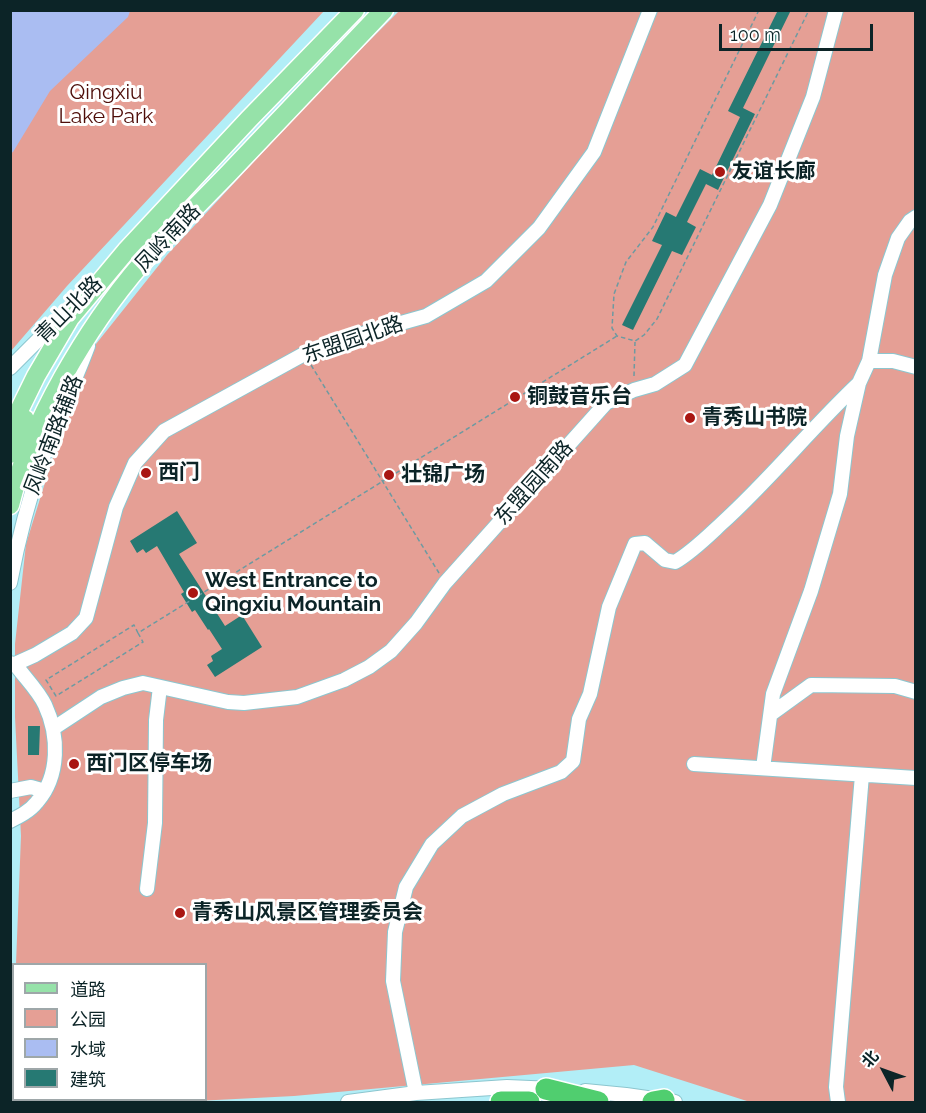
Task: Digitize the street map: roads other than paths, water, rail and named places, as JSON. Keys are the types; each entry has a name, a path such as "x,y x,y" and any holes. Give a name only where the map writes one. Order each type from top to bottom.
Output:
{"highway":[{"path":"546,1089 598,1102"},
{"path":"501,1102 529,1102"}],"main road":[{"name":"凤岭南路","path":"10,429 36,376 70,318 126,251 355,10"},
{"name":"凤岭南路","path":"10,505 29,451 51,400 96,324 142,264 384,10"},
{"name":"凤岭南路","path":"10,454 46,373 75,324 126,251"}],"street":[{"name":"东盟园北路","path":"13,664 35,655 72,633 86,618 117,507 130,474 135,463 164,431 304,354 338,341 426,316 486,280 539,228 594,152 650,10"},
{"name":"东盟园南路","path":"54,728 101,696 143,683 228,702 244,703 297,697 344,680 391,651 416,623 445,583 606,403 634,390 656,384 685,365 770,205 813,97 836,10"},
{"path":"763,768 773,694 811,591 840,494 848,436 859,383 868,361 885,275 898,238 915,217"},
{"name":"青山北路","path":"10,368 126,251"},
{"name":"凤岭南路辅路","path":"10,411 68,311"},
{"name":"凤岭南路辅路","path":"10,583 16,553 44,456 96,324"},
{"path":"868,361 893,362 915,367"},
{"path":"416,1093 393,981 395,932 406,887 432,844 462,816 503,794 561,772 573,761 579,720 590,694 609,607 635,544 645,543 665,561 675,562 687,555 741,507 859,383"},
{"path":"10,821 29,810 45,791 52,776 54,728 44,703 13,664"},
{"path":"771,714 811,684 895,686 915,692"},
{"path":"147,889 155,823 156,720 160,687"},
{"path":"694,764 915,778"},
{"path":"838,1102 836,1087 862,775"},
{"path":"10,791 32,787 45,791"},
{"path":"348,1102 416,1093 507,1087 626,1095 664,1102"}],"water":[{"path":"10,11 130,11 128,17 50,91 11,153"}],"place":[{"name":"友谊长廊","path":"720,172"},
{"name":"铜鼓音乐台","path":"515,397"},
{"name":"青秀山书院","path":"690,418"},
{"name":"西门","path":"146,473"},
{"name":"壮锦广场","path":"389,475"},
{"name":"West Entrance to Qingxiu Mountain","path":"193,593"},
{"name":"西门区停车场","path":"74,764"},
{"name":"青秀山风景区管理委员会","path":"180,913"}],"park label":[{"name":"Qingxiu Lake Park","path":"106,105"}]}
